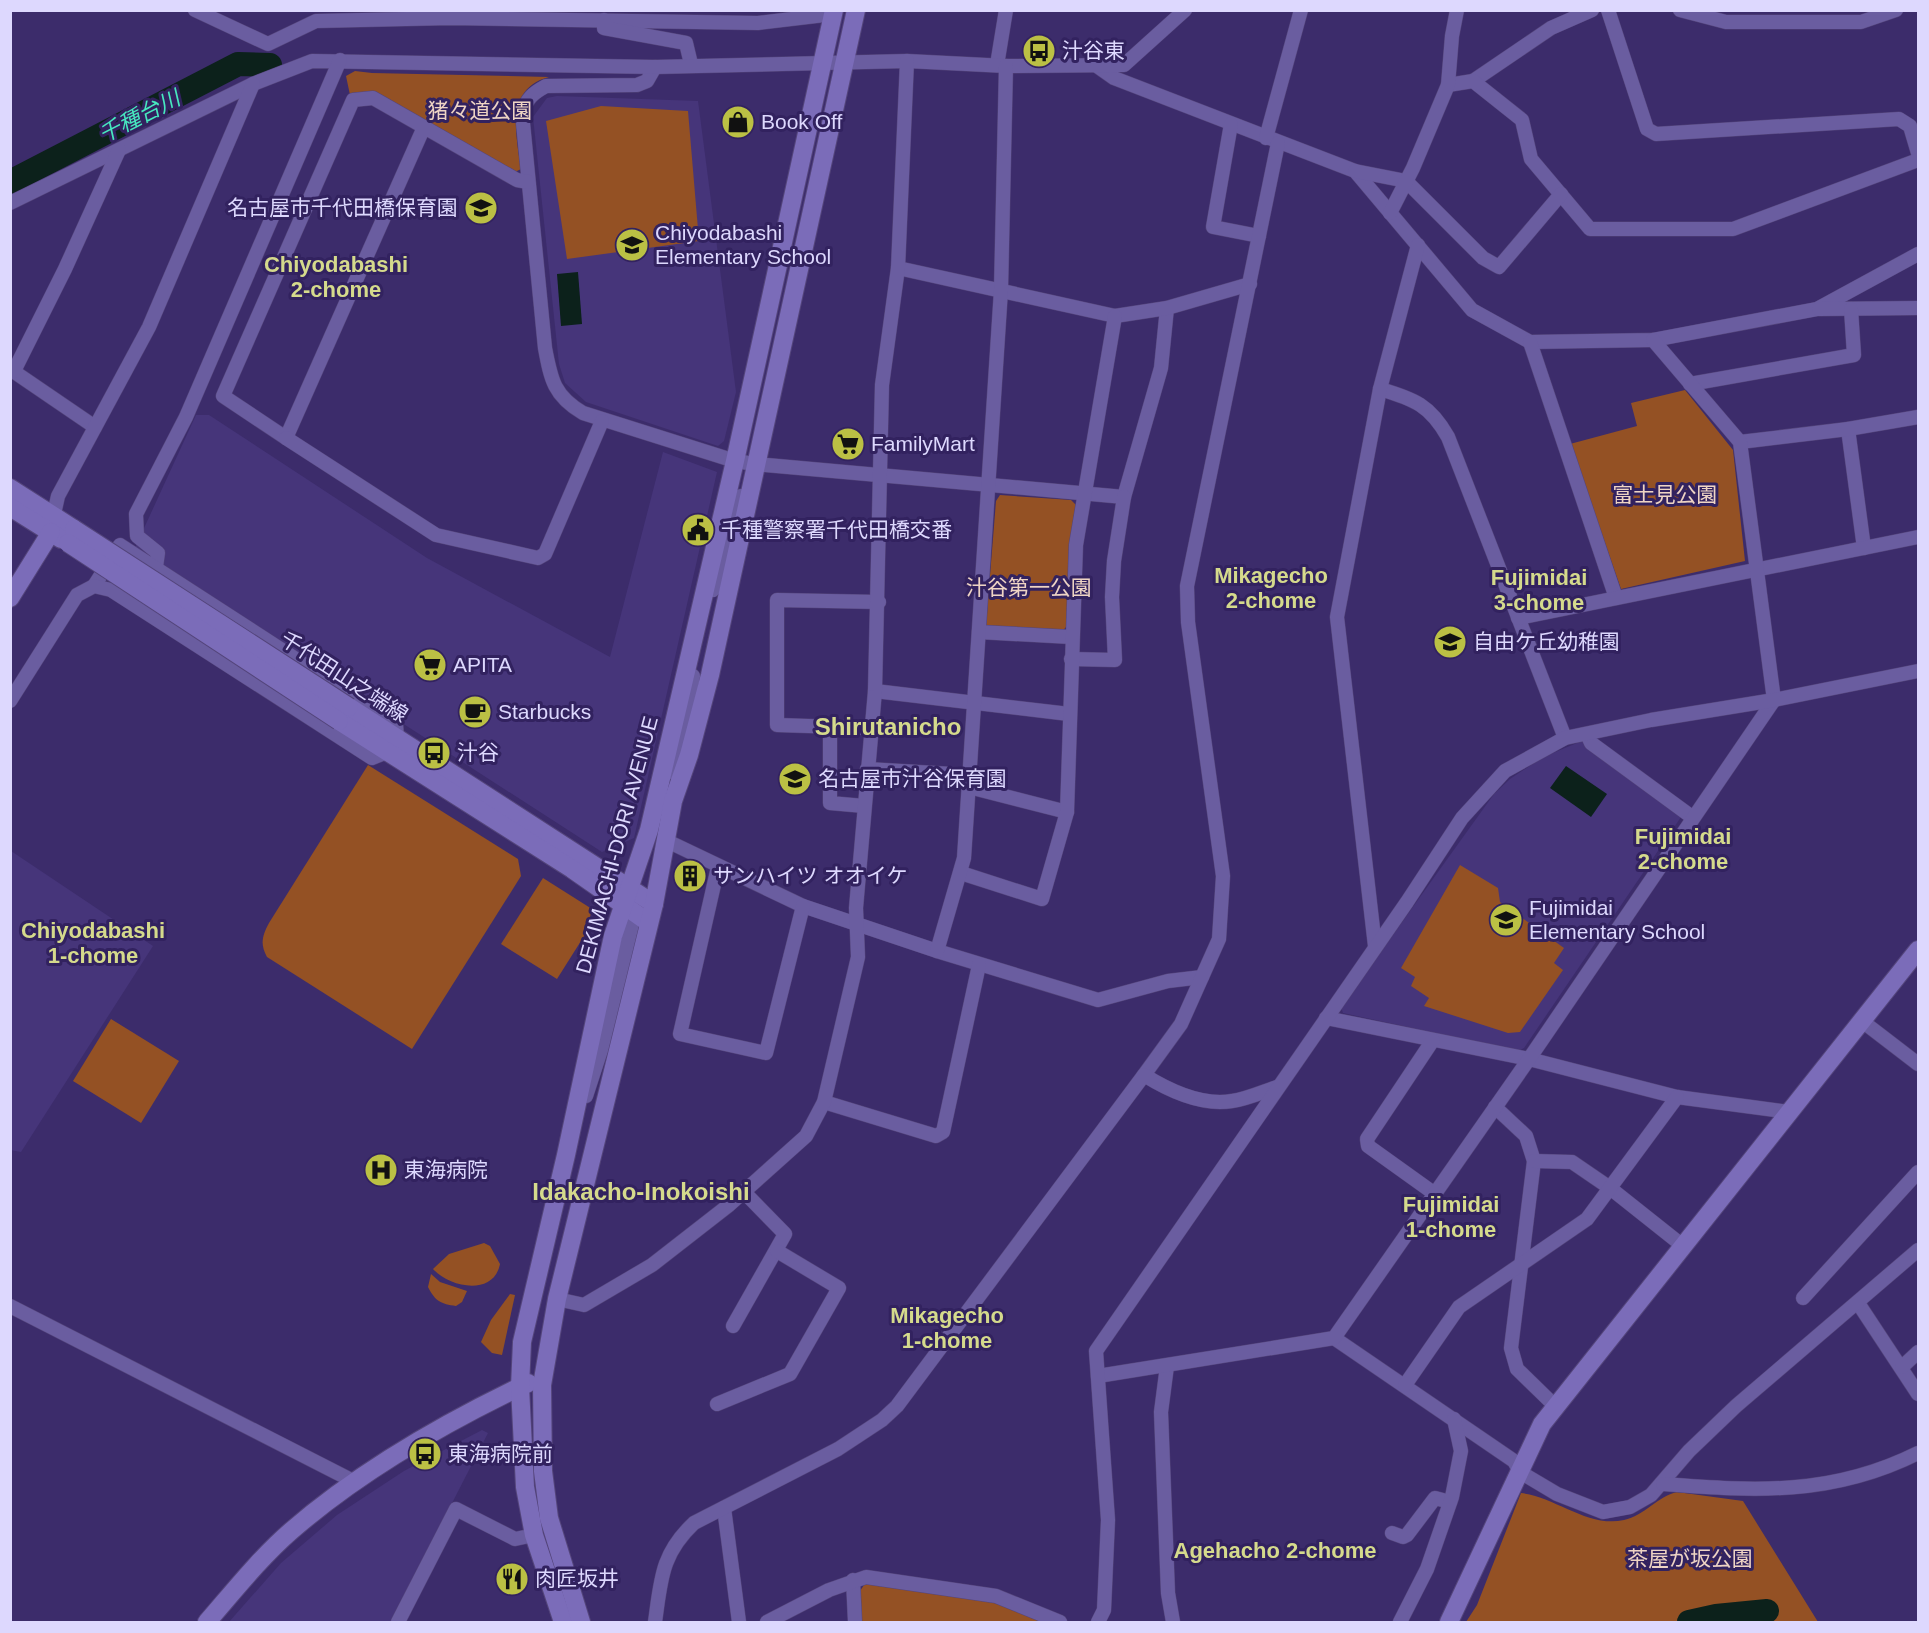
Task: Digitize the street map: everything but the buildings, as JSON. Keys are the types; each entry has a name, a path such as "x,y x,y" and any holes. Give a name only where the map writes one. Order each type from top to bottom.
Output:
{"main road":[{"name":"DEKIMACHI-DŌRI AVENUE","path":"581,1623 549,1518 542,1449 543,1376 638,904 649,830 747,463 767,411 856,10"},
{"name":"DEKIMACHI-DŌRI AVENUE","path":"563,1623 534,1535 525,1487 520,1387 522,1342 566,1155 613,936 638,904 667,841 673,801 689,755 710,675 747,463 834,12"},
{"name":"千代田山之端線","path":"10,488 52,524 392,745 572,869 638,904"},
{"name":"千代田山之端線","path":"10,507 52,524"},
{"path":"10,598 52,524"},
{"path":"1449,1623 1542,1424 1918,950"},
{"path":"207,1623 250,1572 291,1531 356,1482 419,1442 543,1376"}],"street":[{"path":"195,10 268,44 319,16 584,15 604,20 699,16 758,23 834,12"},
{"path":"937,951 961,873 969,781 990,487 1001,290 1002,65 1006,10"},
{"path":"655,1623 663,1568 668,1553 694,1523 838,1449 882,1420 897,1406 1180,1024 1219,939 1223,876 1188,622 1187,586 1250,284 1272,140 1301,10"},
{"path":"1390,213 1448,85 1452,36 1457,10"},
{"path":"1448,85 1473,82 1551,28 1592,10"},
{"path":"1608,10 1647,129 1656,134 1899,119 1910,126 1918,153"},
{"path":"1680,10 1726,22 1861,22 1896,10"},
{"path":"10,202 253,84 312,61 655,67 691,64 907,61 1002,65 1124,65 1177,13"},
{"path":"604,20 604,28 686,44 691,64"},
{"path":"156,567 158,553 137,536 136,513 186,417 340,60"},
{"path":"557,1299 584,1305 652,1265 744,1192 806,1136 824,1102 858,957 855,908 875,691 879,602 882,385 898,268 907,61"},
{"path":"1097,66 1114,78 1355,171 1406,181 1483,258 1499,267 1560,194"},
{"path":"655,67 647,81 637,86 559,84 546,86 533,92 526,100 522,113 545,348 552,381 567,403 602,421 747,463 990,487 1124,497"},
{"path":"1473,82 1522,120 1531,159 1590,229 1733,229 1918,160"},
{"path":"52,524 58,496 149,327 253,84"},
{"path":"528,182 517,180 373,98 353,100 223,396 436,535 538,558 545,554 602,421"},
{"path":"1231,124 1213,227 1259,236"},
{"path":"286,438 424,127"},
{"path":"95,427 12,370 65,269 120,150"},
{"path":"1355,171 1472,310 1530,342 1653,340 1817,309 1918,308"},
{"path":"1376,946 1337,616 1380,389 1418,245"},
{"path":"1817,309 1918,254"},
{"path":"898,268 1115,316 1167,308 1250,284"},
{"path":"1071,659 1115,660 1112,597 1114,561 1124,497 1161,368 1167,308"},
{"path":"1690,384 1854,355 1851,309"},
{"path":"961,873 1042,899 1067,812 1071,637 1076,545 1115,316"},
{"path":"1334,1338 1529,1059 1774,700 1740,442 1718,413 1653,340"},
{"path":"1530,342 1616,598"},
{"path":"1380,389 1406,397 1435,415 1448,437 1565,738"},
{"path":"1740,442 1848,429 1918,417"},
{"path":"1848,429 1864,548"},
{"path":"1518,618 1918,537"},
{"path":"10,701 77,595 94,586 120,545 396,724 392,745 372,758 111,590 94,586"},
{"path":"871,728 777,725 777,600 879,602"},
{"path":"979,632 1071,637"},
{"path":"1098,1623 1104,1610 1108,1520 1096,1351 1462,818 1505,771 1565,738 1918,671"},
{"path":"875,691 1069,714"},
{"path":"830,727 830,803 864,806"},
{"path":"1587,734 1591,742 1692,817"},
{"path":"867,769 969,781 1067,812"},
{"path":"667,841 803,906 857,926 1098,1000 1168,981 1202,977"},
{"path":"718,867 680,1034 766,1053 803,906"},
{"path":"824,1102 936,1136 943,1132 979,964"},
{"path":"1326,1018 1529,1059 1677,1098 1789,1112"},
{"path":"1862,1021 1918,1064"},
{"path":"1433,1040 1367,1138 1368,1146 1435,1194"},
{"path":"1144,1075 1179,1092 1212,1101 1232,1101 1277,1087"},
{"path":"1405,1385 1459,1307 1587,1219 1677,1098"},
{"path":"1495,1107 1527,1136 1534,1161 1511,1348 1516,1369 1555,1406"},
{"path":"1534,1161 1572,1162 1610,1188 1683,1246"},
{"path":"1803,1298 1918,1172"},
{"path":"733,1326 777,1251 784,1234 744,1192"},
{"path":"1098,1376 1334,1338 1514,1461 1520,1472 1557,1494 1603,1512 1630,1507 1651,1495 1663,1484 1689,1451 1736,1406 1918,1250"},
{"path":"717,1404 790,1374 839,1288 777,1251"},
{"path":"1858,1303 1918,1394"},
{"path":"10,1306 356,1482"},
{"path":"1902,1367 1918,1352"},
{"path":"1167,1365 1161,1412 1168,1593 1173,1623"},
{"path":"1400,1623 1427,1569 1450,1502 1461,1451 1454,1419"},
{"path":"1663,1484 1749,1491 1789,1489 1840,1482 1897,1464 1918,1453"},
{"path":"1392,1533 1403,1537 1407,1535 1435,1498 1450,1502"},
{"path":"724,1508 739,1623"},
{"path":"403,1621 456,1509 515,1539 534,1535"},
{"path":"767,1623 830,1590 866,1577 996,1596 1028,1607 1060,1623"},
{"path":"853,1580 855,1623"}],"shaded area":[{"name":"Chiyodabashi Elementary School","path":"557,96 698,101 736,392 724,441 718,446 586,402 565,383 559,364 533,117 547,98"},
{"path":"578,272 582,324 561,326 557,274"},
{"path":"196,415 209,415 427,558 610,657 663,452 717,472 634,838 602,852 134,550"},
{"name":"Fujimidai Elementary School","path":"1582,741 1679,812 1681,817 1524,1048 1518,1051 1343,1013 1341,1007 1494,794 1510,779 1543,757"},
{"path":"1566,766 1607,794 1591,817 1550,788"},
{"path":"11,851 153,946 21,1152 10,1150"},
{"path":"482,1430 488,1433 391,1622 229,1622 281,1563 337,1515 404,1471"}],"green space":[{"name":"猪々道公園","path":"355,71 549,77 535,83 525,91 519,102 516,128 521,169 515,172 373,92 350,95 346,76"},
{"path":"601,106 688,111 699,241 567,259 546,121"},
{"name":"富士見公園","path":"1685,390 1733,450 1745,561 1621,589 1570,444 1637,426 1631,403"},
{"name":"汁谷第一公園","path":"1000,495 1071,500 1076,505 1066,627 1062,632 990,629 986,625 996,501"},
{"path":"368,765 518,859 521,876 412,1049 267,957 263,944 263,936 269,923"},
{"path":"1460,865 1498,888 1500,902 1564,948 1554,963 1563,970 1520,1032 1508,1033 1424,1006 1429,998 1411,986 1415,977 1401,968"},
{"path":"543,878 592,909 586,933 557,979 501,944"},
{"path":"111,1019 179,1061 141,1123 73,1081"},
{"path":"484,1243 490,1246 500,1264 496,1274 489,1281 481,1285 460,1284 441,1276 433,1269 449,1254"},
{"path":"431,1274 440,1282 467,1291 462,1302 456,1306 436,1299 428,1287"},
{"path":"510,1294 515,1295 502,1355 492,1353 481,1342 491,1320"},
{"name":"茶屋が坂公園","path":"1677,1492 1743,1501 1818,1622 1466,1622 1477,1605 1521,1493 1547,1500 1585,1516 1611,1521 1631,1518"},
{"path":"866,1582 996,1601 1046,1622 861,1622 860,1591"}],"waterway":[{"name":"千種台川","path":"10,182 238,64 270,65"},
{"path":"1689,1622 1716,1616 1767,1611"}],"place":[{"name":"汁谷東","path":"1039,51"},
{"name":"Book Off","path":"738,122"},
{"name":"名古屋市千代田橋保育園","path":"481,208"},
{"name":"Chiyodabashi Elementary School","path":"632,245"},
{"name":"FamilyMart","path":"848,444"},
{"name":"千種警察署千代田橋交番","path":"698,530"},
{"name":"自由ケ丘幼稚園","path":"1450,642"},
{"name":"APITA","path":"430,665"},
{"name":"Starbucks","path":"475,712"},
{"name":"汁谷","path":"434,753"},
{"name":"名古屋市汁谷保育園","path":"795,779"},
{"name":"サンハイツ オオイケ","path":"690,876"},
{"name":"Fujimidai Elementary School","path":"1506,920"},
{"name":"東海病院","path":"381,1170"},
{"name":"東海病院前","path":"425,1454"},
{"name":"肉匠坂井","path":"512,1579"}],"district":[{"name":"Chiyodabashi 2-chome","path":"336,276"},
{"name":"Mikagecho 2-chome","path":"1271,588"},
{"name":"Fujimidai 3-chome","path":"1539,590"},
{"name":"Shirutanicho","path":"888,727"},
{"name":"Fujimidai 2-chome","path":"1683,848"},
{"name":"Chiyodabashi 1-chome","path":"93,942"},
{"name":"Idakacho-Inokoishi","path":"641,1192"},
{"name":"Fujimidai 1-chome","path":"1451,1216"},
{"name":"Mikagecho 1-chome","path":"947,1328"},
{"name":"Agehacho 2-chome","path":"1275,1550"}]}
